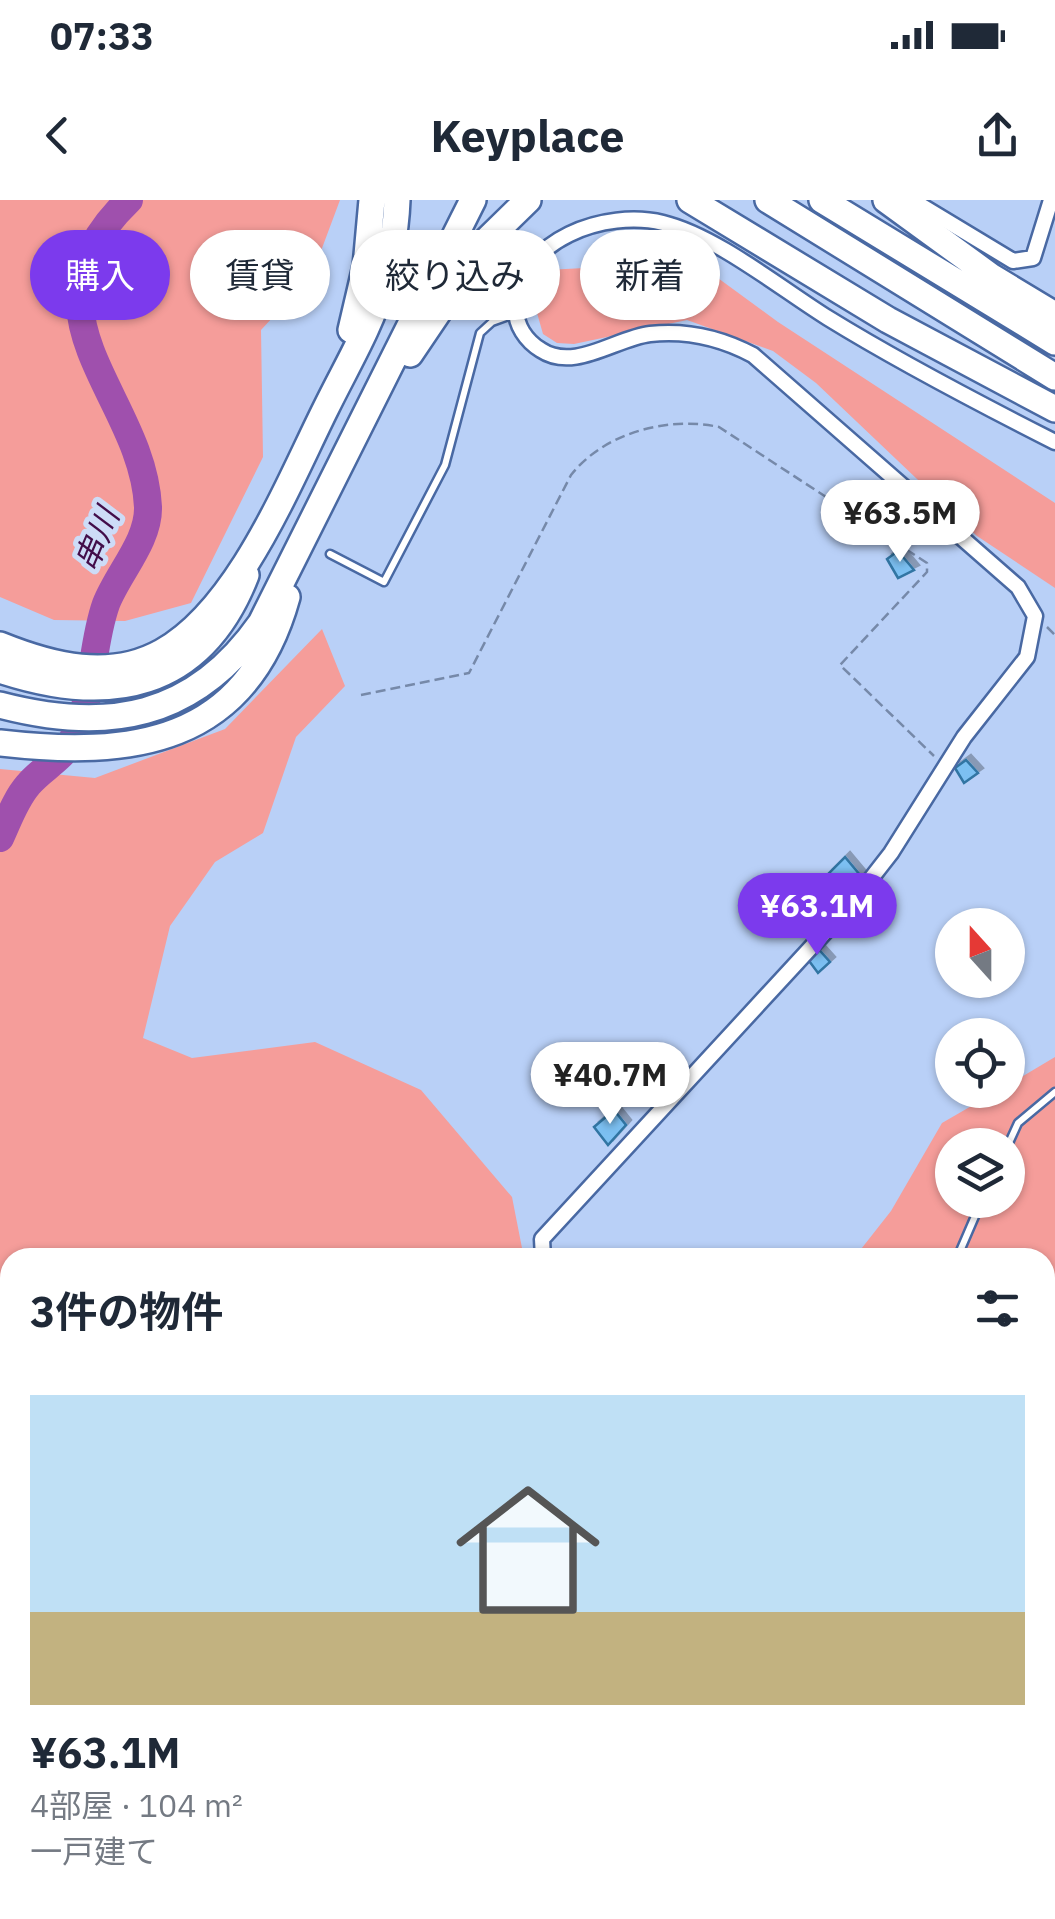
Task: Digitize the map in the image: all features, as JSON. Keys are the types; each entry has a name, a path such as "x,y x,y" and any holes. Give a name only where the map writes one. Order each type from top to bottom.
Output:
{"highway":[{"path":"331,398 359,301 372,200"},
{"path":"0,670 68,688 124,687 173,668 214,619 255,551 376,304 392,246 397,200"},
{"path":"0,705 76,720 146,712 194,690 276,635 301,546 474,200"},
{"path":"372,404 433,324 487,240 528,200"},
{"path":"690,200 888,320 1055,409"},
{"path":"768,200 1055,377"},
{"path":"822,200 1055,342"},
{"path":"886,200 992,277 1055,315"},
{"path":"0,645 63,665 115,668 161,653 214,619"},
{"path":"0,743 101,750 158,739 222,703 254,652"}],"street":[{"path":"912,200 1013,261 1027,262 1034,258 1050,200"},
{"path":"560,240 606,222 661,222 702,240 896,358 1055,442"},
{"path":"518,320 526,338 539,350 559,357 664,333 700,335 753,355 1018,587 1034,616 1032,646 852,904 542,1239 542,1248"}],"lane":[{"path":"330,554 384,582 445,464 480,333 498,320"},
{"path":"1016,1128 1055,1092"},
{"path":"961,1248 974,1218"}],"path":[{"path":"360,695 470,672 571,475 589,453 612,440 697,423 719,427 927,563 927,572 840,664 945,766"}],"shaded area":[{"path":"0,200 340,200 329,230 190,230 190,320 270,320 261,330 263,457 191,603 125,621 54,620 0,597"},
{"path":"580,268 580,320 687,320 574,344 557,343 543,334 539,320 560,320 560,269"},
{"path":"720,280 778,322 1055,503 1055,588 977,536 816,383 773,351 687,320 720,320"},
{"path":"322,629 345,686 296,737 263,833 215,862 170,926 143,1038 192,1058 315,1042 421,1090 512,1197 522,1248 0,1248 0,769 95,778 225,729"},
{"path":"1055,1057 1055,1248 862,1248 891,1211 935,1135 935,1218 1025,1218 1025,1128 939,1128 968,1108 1025,1108 1025,1075"}],"building":[{"path":"898,551 914,570 898,578 887,559"},
{"path":"966,760 978,773 964,783 955,768"},
{"path":"845,857 860,875 843,893 828,874"},
{"path":"814,944 830,962 818,973 804,954"},
{"path":"614,1110 626,1125 608,1145 594,1127"}],"waterway":[{"name":"串川","path":"0,838 23,791 67,749 79,726 106,604 147,520 141,466 92,354 81,318 81,281 95,242 129,200"}]}
